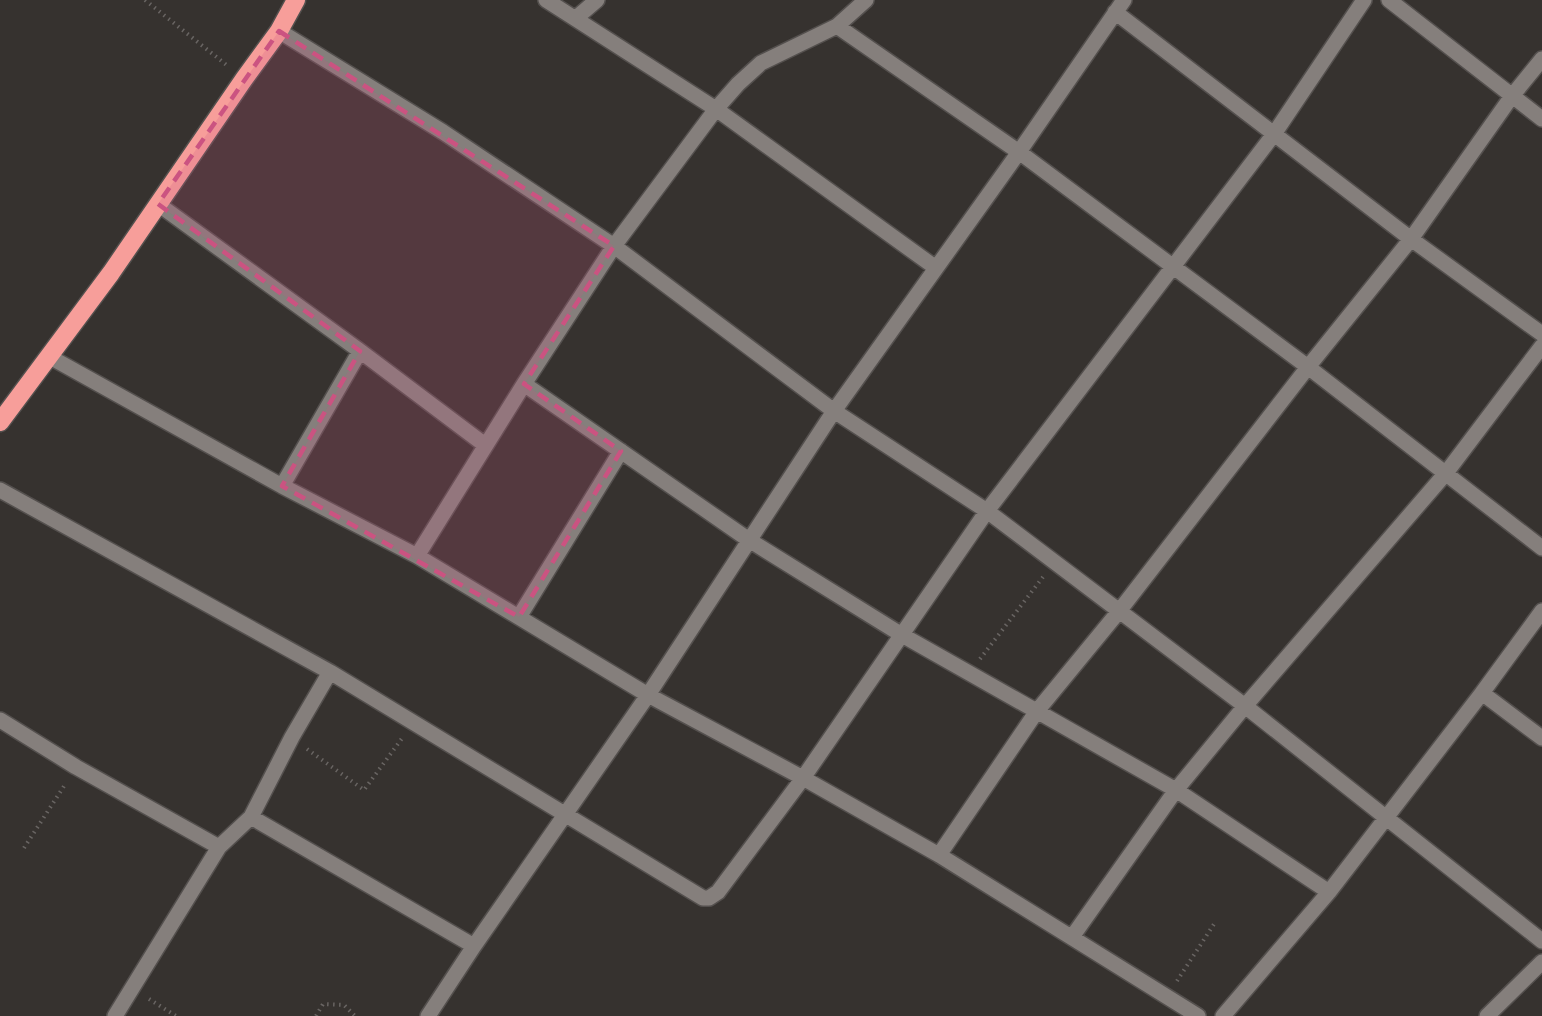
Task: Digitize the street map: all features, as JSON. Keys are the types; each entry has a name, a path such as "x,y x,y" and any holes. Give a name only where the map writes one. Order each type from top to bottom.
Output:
{"highway":[{"path":"1,419 50,357 158,204 279,31 296,0"}],"street":[{"path":"546,0 716,110 936,268"},
{"path":"576,18 597,0"},
{"path":"417,556 485,445 615,246 716,110 738,84 761,63 837,26 866,0"},
{"path":"0,490 330,672 565,816 703,898 709,898 718,892 803,778 987,511 1274,134 1364,0"},
{"path":"1389,0 1542,119"},
{"path":"428,1016 648,695 834,411 1120,6 1274,134 1411,239 1542,334"},
{"path":"837,26 1019,152 1308,367 1542,548"},
{"path":"279,31 442,132 615,246 834,411 987,511 1245,706 1542,941"},
{"path":"939,855 1037,711 1120,610 1308,367 1411,239 1512,96 1542,59"},
{"path":"158,204 485,445"},
{"path":"1072,937 1176,790 1245,706 1446,473 1542,346"},
{"path":"282,486 360,351"},
{"path":"50,357 282,486 417,556 648,695 803,778 939,855 1198,1016"},
{"path":"524,384 749,540 902,635 1176,790 1329,892"},
{"path":"519,617 621,451"},
{"path":"1223,1016 1329,892 1482,693 1542,610"},
{"path":"115,1016 219,847 250,817 292,737 330,672"},
{"path":"1482,693 1542,738"},
{"path":"0,720 76,767 219,847"},
{"path":"250,817 474,946"},
{"path":"1487,1016 1542,962"}],"path":[{"path":"145,0 244,79"},
{"path":"969,674 1055,562"},
{"path":"292,737 364,790 414,722"},
{"path":"24,848 76,767"},
{"path":"1167,996 1216,921"},
{"path":"132,988 176,1016"},
{"path":"316,1016 323,1004 344,1005 355,1016"}],"highlighted area":[{"path":"279,31 614,246 524,384 621,451 519,617 282,486 360,351 158,204"}]}
